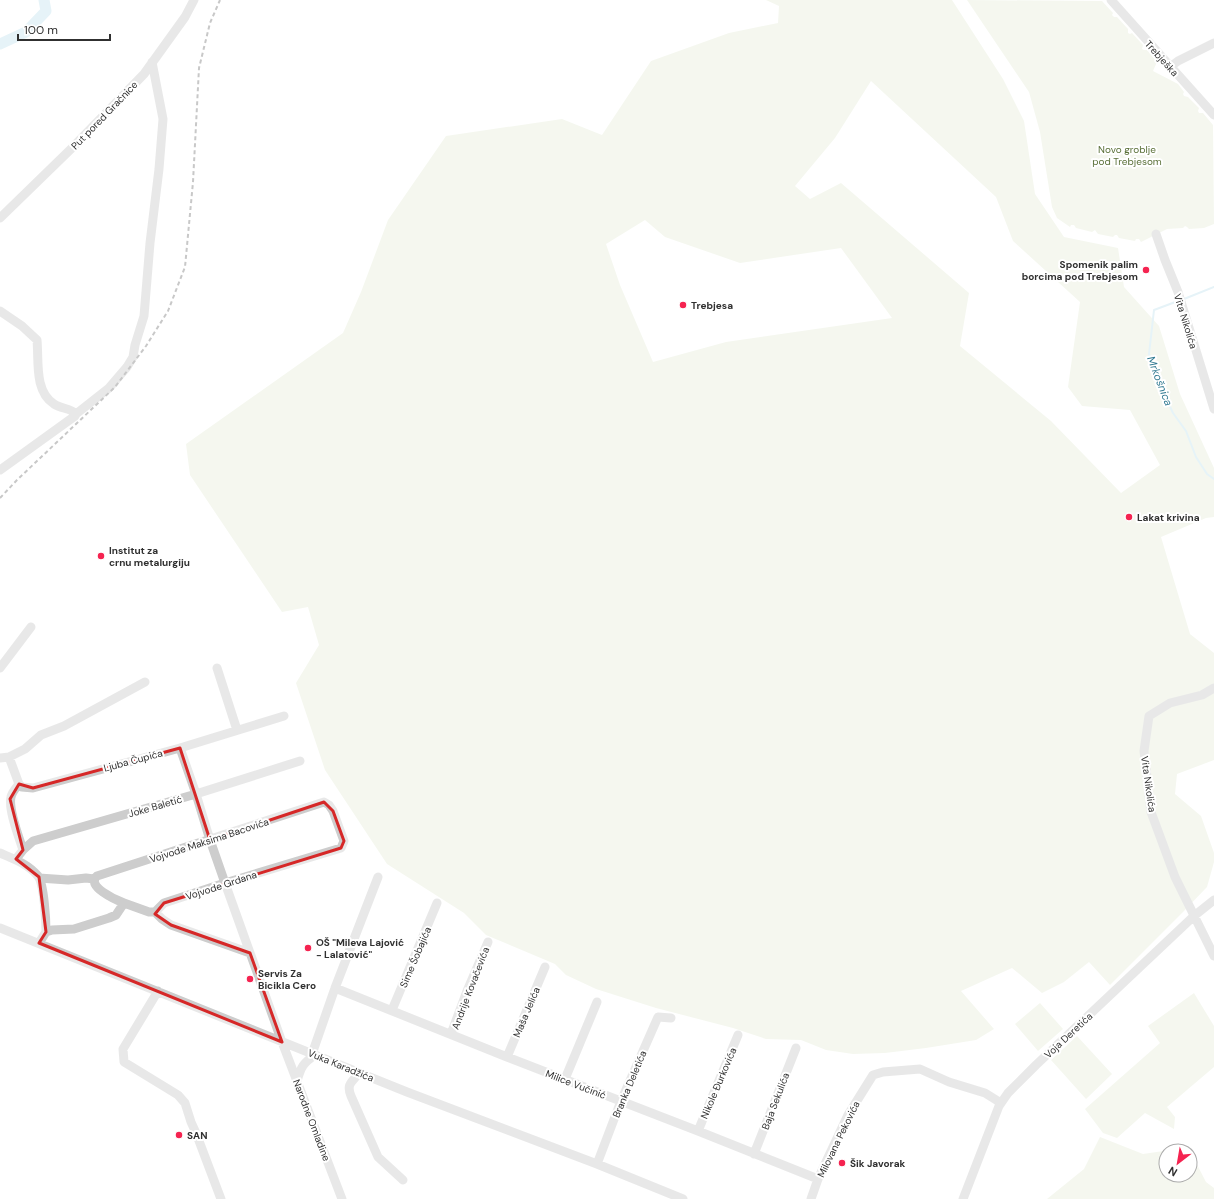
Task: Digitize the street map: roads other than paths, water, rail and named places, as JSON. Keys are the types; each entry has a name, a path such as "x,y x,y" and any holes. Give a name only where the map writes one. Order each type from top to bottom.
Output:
{"street":[{"name":"Put pored Gračnice","path":"0,218 144,74 185,17 194,0"},
{"name":"Trebješka","path":"1111,0 1214,116"},
{"path":"1170,67 1178,61 1214,43"},
{"path":"0,470 69,421 109,388 127,367 133,357 144,316 150,243 159,169 162,119 152,62"},
{"name":"Vita Nikolića","path":"1156,234 1178,292 1214,409"},
{"path":"0,311 22,326 37,340 38,366 41,385 47,398 55,405 63,409 73,411 76,414"},
{"path":"0,668 31,627"},
{"path":"217,668 237,730"},
{"path":"23,850 10,808 12,793 19,784 5,757 25,749 41,736 64,726 145,682"},
{"name":"Vita Nikolića","path":"1214,688 1202,695 1170,703 1149,716 1144,750 1151,812 1175,877 1214,956"},
{"name":"Ljuba Čupića","path":"19,784 22,787 33,788 180,748 284,716"},
{"name":"Narodne Omladine","path":"180,748 210,840 250,953 282,1042 342,1199"},
{"name":"Joke Baletić","path":"16,859 33,841 196,794 300,761"},
{"name":"Vojvode Maksima Bacovića","path":"39,878 68,880 86,878 94,879 97,876 324,802"},
{"name":"Vojvode Grdana","path":"155,912 164,903 341,848 344,841 333,811 329,805 324,802"},
{"path":"0,853 27,865 39,877 45,910 46,932 39,943"},
{"path":"297,1081 302,1066 313,1054 335,988 378,877"},
{"path":"94,879 96,886 110,897 149,912 155,912 171,925 250,953"},
{"name":"Voja Deretića","path":"963,1199 999,1106 1008,1094 1036,1064 1194,916 1214,900"},
{"path":"46,932 52,930 74,929 109,918 116,915 124,903"},
{"name":"Sime Šobajića","path":"392,1010 437,903"},
{"name":"Vuka Karadžića","path":"0,928 282,1042 597,1164 683,1199"},
{"name":"Andrije Kovačevića","path":"452,1034 467,991 488,942"},
{"name":"Maša Jelića","path":"507,1057 545,968"},
{"name":"Milice Vučinić","path":"335,988 818,1179"},
{"path":"158,991 123,1049 124,1062 178,1095 185,1103 221,1199"},
{"path":"565,1079 597,1002"},
{"name":"Branka Deletića","path":"597,1164 621,1101 658,1017 671,1018"},
{"name":"Nikole Đurkovića","path":"698,1131 738,1035"},
{"name":"Baja Sekulića","path":"754,1154 796,1048"},
{"name":"Milovana Pekovića","path":"811,1199 818,1179 848,1115 873,1075 878,1073 920,1069 949,1082 986,1093 1001,1103"},
{"path":"359,1072 349,1085 348,1089 378,1157 403,1180"}],"waterway":[{"path":"0,44 26,32 46,11 44,0"},
{"name":"Mrkošnica","path":"1184,299 1214,287"},
{"name":"Mrkošnica","path":"1178,301 1154,310 1149,354 1161,388 1173,413 1186,431 1196,457 1207,474 1214,479"}],"railway":[{"path":"0,498 115,387 146,346 168,311 185,267 193,182 199,68 210,23 220,0"}],"place":[{"name":"Spomenik palim borcima pod Trebjesom","path":"1146,270"},
{"name":"Trebjesa","path":"683,305"},
{"name":"Lakat krivina","path":"1129,517"},
{"name":"Institut za crnu metalurgiju","path":"101,556"},
{"name":"OŠ \"Mileva Lajović - Lalatović\"","path":"308,948"},
{"name":"Servis Za Bicikla Cero","path":"250,979"},
{"name":"SAN","path":"179,1135"},
{"name":"Šik Javorak","path":"842,1163"}],"park label":[{"name":"Novo groblje pod Trebjesom","path":"1127,154"}]}
